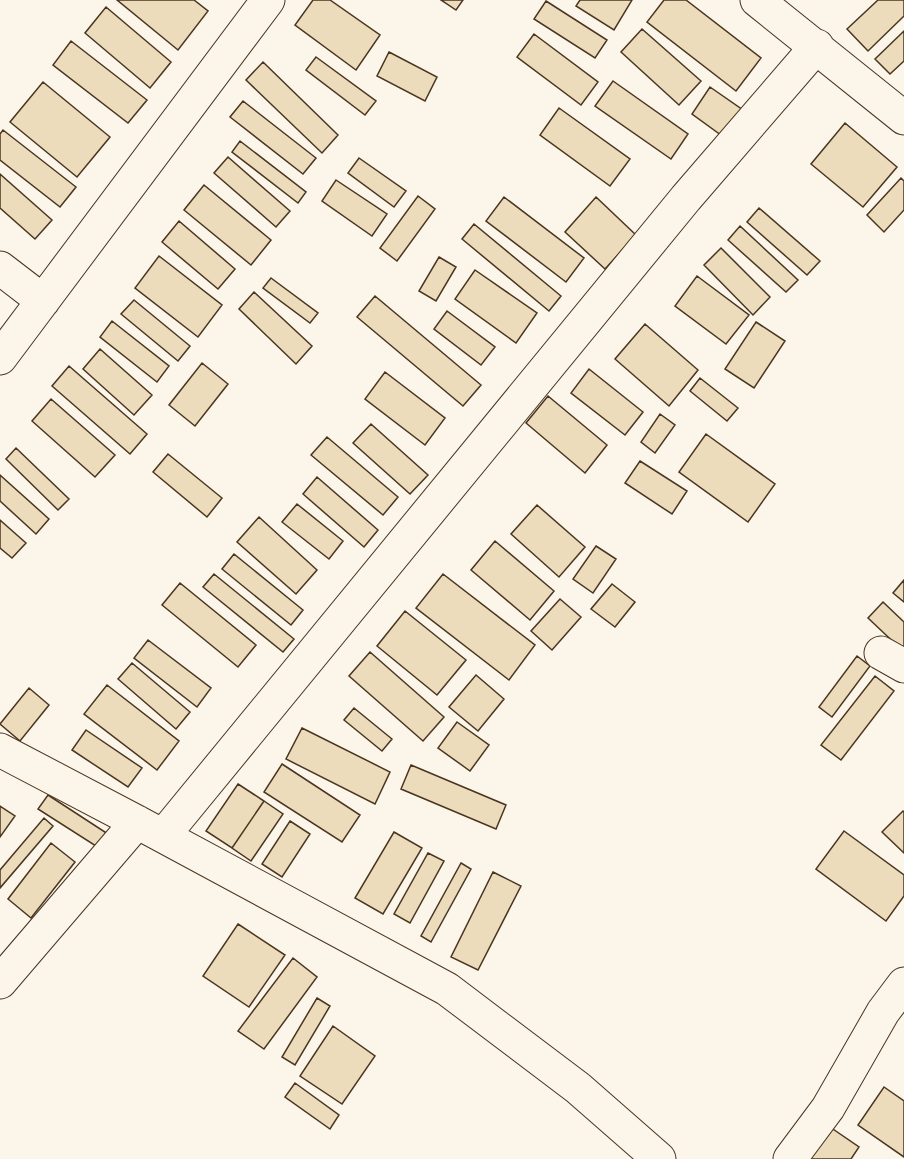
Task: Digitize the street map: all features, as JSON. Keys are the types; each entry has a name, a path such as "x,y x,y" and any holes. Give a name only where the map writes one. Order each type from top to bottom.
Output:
{"street":[{"path":"0,358 267,0"},
{"path":"757,0 904,118"},
{"path":"0,982 150,829 817,46"},
{"path":"0,268 43,301"},
{"path":"0,750 447,989 578,1088 659,1159"},
{"path":"790,1159 828,1108 883,1012 904,984"}],"building":[{"path":"117,0 194,0 208,11 178,50"},
{"path":"313,0 330,0 380,35 356,70 295,25"},
{"path":"441,0 463,0 456,10"},
{"path":"580,0 632,0 614,30 576,6"},
{"path":"664,0 686,0 761,58 736,91 647,22"},
{"path":"878,0 904,0 904,16 868,51 847,29"},
{"path":"546,1 607,40 595,58 534,19"},
{"path":"106,7 171,62 150,88 85,33"},
{"path":"642,29 701,81 679,105 621,52"},
{"path":"904,31 904,61 890,74 875,59"},
{"path":"534,34 598,82 581,105 517,57"},
{"path":"71,41 147,100 128,123 53,65"},
{"path":"389,52 437,77 425,101 377,76"},
{"path":"316,57 376,101 365,115 306,70"},
{"path":"263,62 338,135 322,153 246,80"},
{"path":"613,81 688,134 671,159 595,106"},
{"path":"43,82 110,137 77,177 10,122"},
{"path":"710,87 743,110 725,138 692,114"},
{"path":"243,101 316,158 303,174 230,117"},
{"path":"559,108 630,159 610,186 540,135"},
{"path":"845,123 897,167 863,207 811,164"},
{"path":"3,130 76,187 60,207 0,160 0,134"},
{"path":"240,141 306,192 298,203 232,152"},
{"path":"228,157 290,211 276,227 214,173"},
{"path":"359,158 406,191 394,207 348,173"},
{"path":"0,174 52,220 35,239 0,208"},
{"path":"901,178 904,181 904,210 884,232 867,215"},
{"path":"336,180 387,214 372,236 322,201"},
{"path":"204,185 271,240 251,265 184,210"},
{"path":"418,196 435,209 397,261 380,248"},
{"path":"504,197 584,258 566,282 486,221"},
{"path":"596,197 636,235 605,269 565,232"},
{"path":"759,208 820,261 807,275 747,222"},
{"path":"179,221 235,269 218,289 162,242"},
{"path":"474,224 561,296 549,311 462,239"},
{"path":"740,226 798,280 786,292 728,240"},
{"path":"721,248 770,297 753,315 704,265"},
{"path":"159,256 222,305 198,337 135,288"},
{"path":"439,257 456,267 436,301 419,291"},
{"path":"475,270 537,313 516,343 455,299"},
{"path":"697,276 749,315 726,344 675,306"},
{"path":"271,278 318,313 310,323 263,288"},
{"path":"254,292 312,346 296,364 239,309"},
{"path":"375,296 481,385 463,406 357,317"},
{"path":"134,300 190,346 178,361 121,314"},
{"path":"447,311 495,347 481,365 434,329"},
{"path":"112,321 169,366 157,382 100,337"},
{"path":"756,322 785,341 754,388 725,369"},
{"path":"645,324 698,370 669,406 615,359"},
{"path":"100,349 152,395 134,415 83,369"},
{"path":"202,363 228,384 195,426 169,405"},
{"path":"69,366 147,434 130,454 52,386"},
{"path":"589,369 643,412 625,435 571,393"},
{"path":"385,372 445,418 425,445 365,399"},
{"path":"700,378 738,408 727,421 690,391"},
{"path":"548,396 607,445 585,473 526,423"},
{"path":"51,399 115,455 95,477 32,421"},
{"path":"660,414 675,425 655,453 641,442"},
{"path":"371,424 428,475 410,494 353,443"},
{"path":"706,434 775,484 748,522 679,472"},
{"path":"327,437 398,497 383,515 311,455"},
{"path":"16,448 69,499 58,510 6,459"},
{"path":"168,454 222,498 207,517 153,472"},
{"path":"640,461 687,491 672,514 625,483"},
{"path":"0,475 49,519 36,534 0,501"},
{"path":"317,477 378,530 364,547 303,494"},
{"path":"297,504 343,541 329,559 282,522"},
{"path":"537,505 585,547 559,577 511,534"},
{"path":"259,517 317,570 296,594 237,542"},
{"path":"0,520 26,543 12,558 0,548"},
{"path":"495,541 554,591 530,620 471,570"},
{"path":"596,546 616,559 593,593 573,579"},
{"path":"234,554 303,610 291,625 222,569"},
{"path":"214,574 294,639 283,652 203,587"},
{"path":"443,574 535,645 509,680 416,608"},
{"path":"904,580 904,602 893,593"},
{"path":"180,583 256,645 238,667 162,605"},
{"path":"612,584 635,602 615,627 591,609"},
{"path":"560,599 581,617 552,650 531,631"},
{"path":"883,602 904,622 904,652 868,618"},
{"path":"405,611 466,660 437,695 377,646"},
{"path":"148,640 211,688 197,707 134,658"},
{"path":"370,652 444,717 423,741 349,676"},
{"path":"857,656 870,666 832,717 819,707"},
{"path":"132,663 190,712 176,729 118,679"},
{"path":"476,675 504,699 478,731 449,707"},
{"path":"875,676 894,691 841,760 821,745"},
{"path":"107,685 179,741 157,770 84,714"},
{"path":"29,688 49,705 20,741 0,724"},
{"path":"354,708 392,739 382,751 344,720"},
{"path":"457,722 489,745 470,771 438,748"},
{"path":"302,728 390,772 375,804 286,759"},
{"path":"86,730 142,768 128,787 72,750"},
{"path":"282,764 360,815 342,842 264,792"},
{"path":"411,765 506,805 496,829 401,789"},
{"path":"238,784 264,801 232,848 206,831"},
{"path":"48,795 108,834 99,848 38,809"},
{"path":"264,801 283,814 251,861 232,848"},
{"path":"0,806 15,816 0,837"},
{"path":"904,812 904,853 882,832"},
{"path":"44,818 53,826 0,888 0,870"},
{"path":"290,821 310,834 282,877 262,864"},
{"path":"844,831 904,875 904,896 886,921 816,869"},
{"path":"394,832 422,848 383,914 355,898"},
{"path":"51,843 75,862 31,918 8,899"},
{"path":"428,853 444,861 410,923 394,914"},
{"path":"461,863 471,869 431,942 421,936"},
{"path":"493,872 521,886 478,970 451,957"},
{"path":"238,924 285,955 249,1007 203,976"},
{"path":"293,958 317,977 264,1049 238,1031"},
{"path":"317,998 330,1006 295,1065 282,1057"},
{"path":"333,1026 375,1056 342,1104 300,1076"},
{"path":"295,1083 339,1115 330,1129 285,1097"},
{"path":"884,1087 904,1101 904,1157 858,1125"},
{"path":"827,1125 859,1147 851,1159 804,1159"}]}
